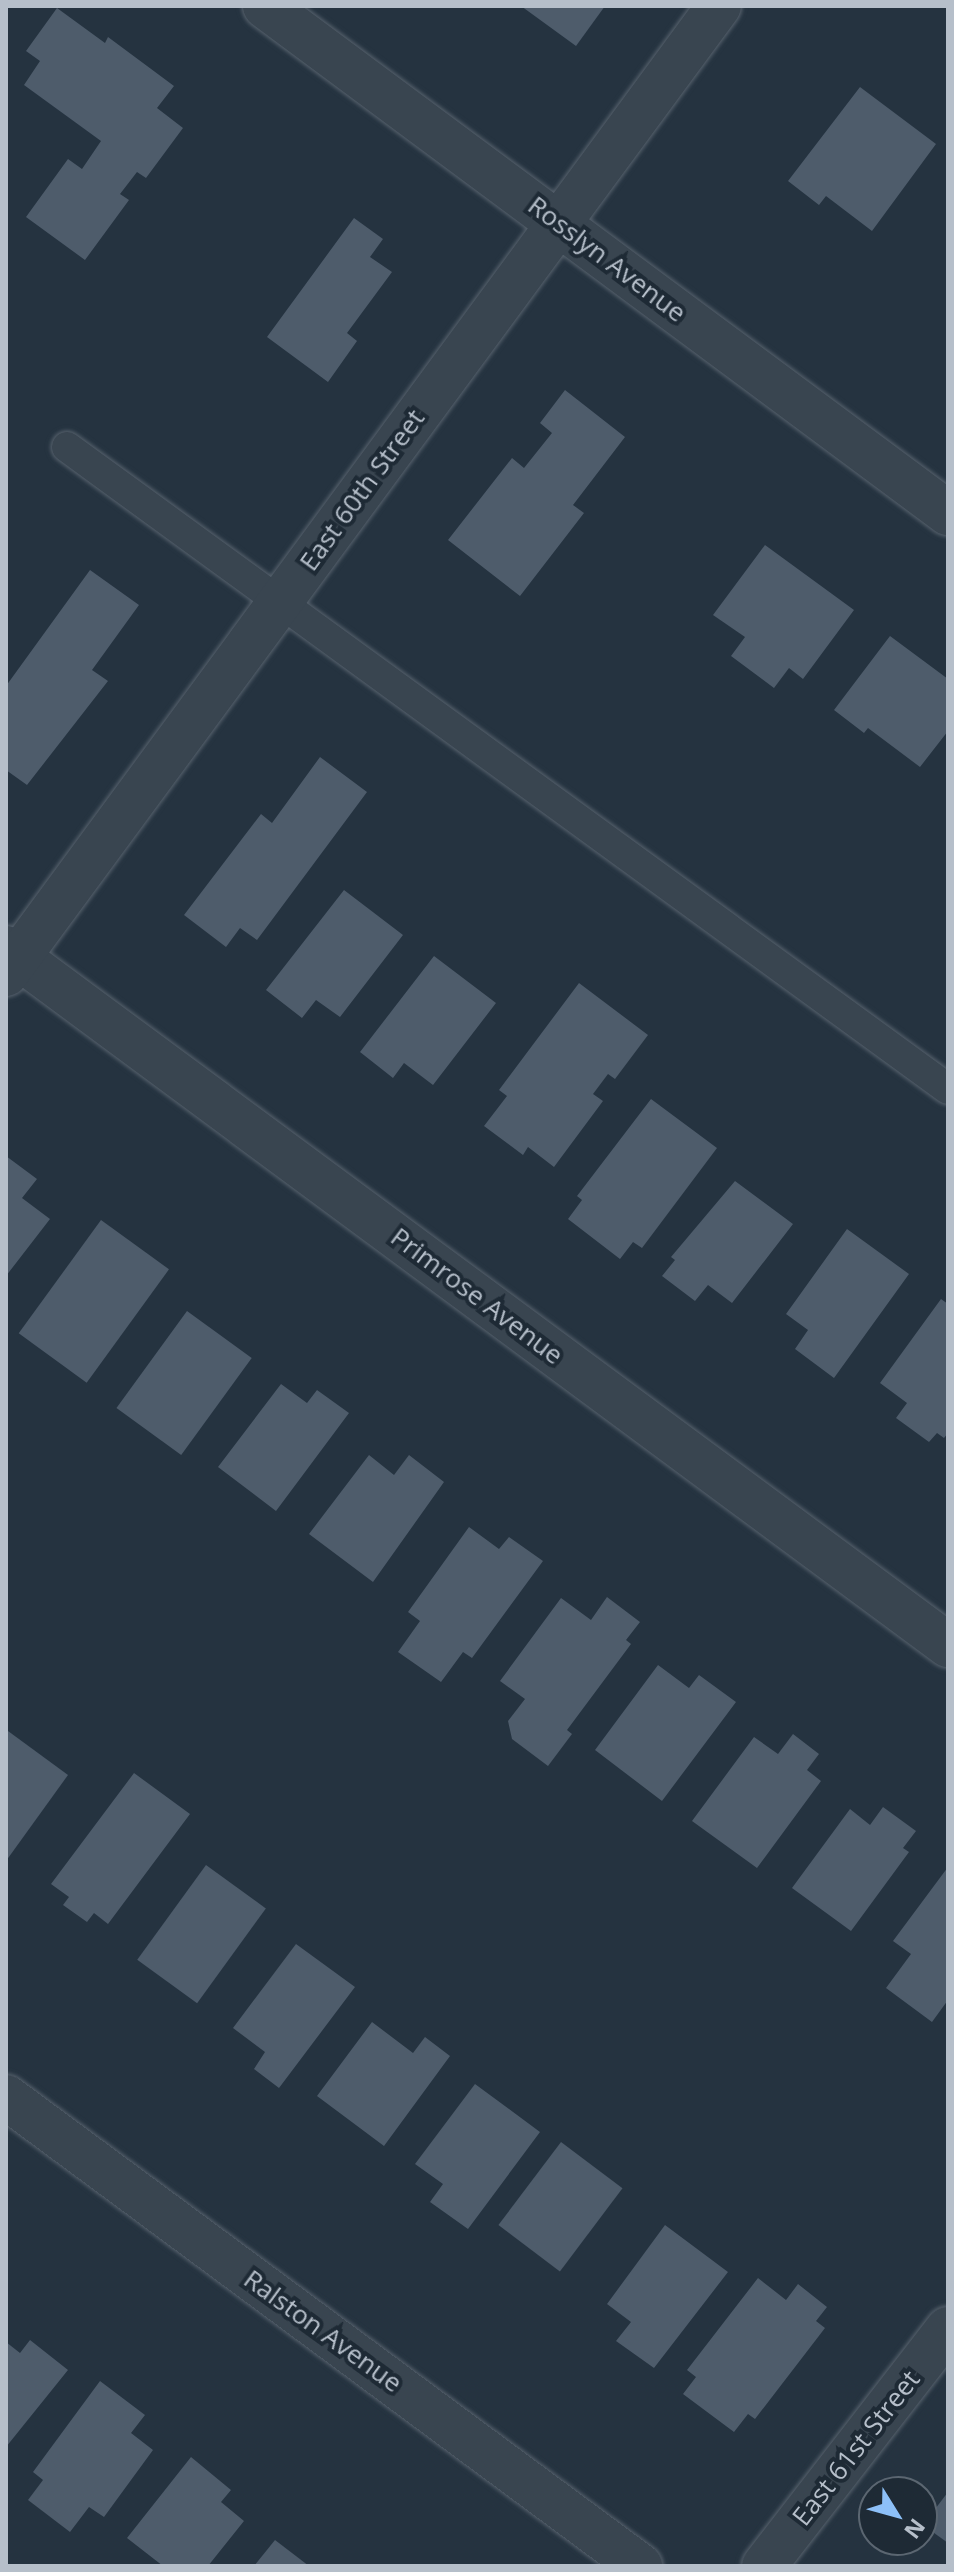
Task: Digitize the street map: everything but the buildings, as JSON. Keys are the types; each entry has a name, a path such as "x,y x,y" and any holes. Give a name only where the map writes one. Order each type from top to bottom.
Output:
{"street":[{"name":"Rosslyn Avenue","path":"265,6 948,513"},
{"name":"East 60th Street","path":"10,960 279,603 719,6"},
{"name":"Primrose Avenue","path":"10,960 948,1645"},
{"name":"Ralston Avenue","path":"6,2097 640,2566"},
{"name":"East 61st Street","path":"764,2566 948,2329"}],"lane":[{"path":"67,447 948,1089"}]}
